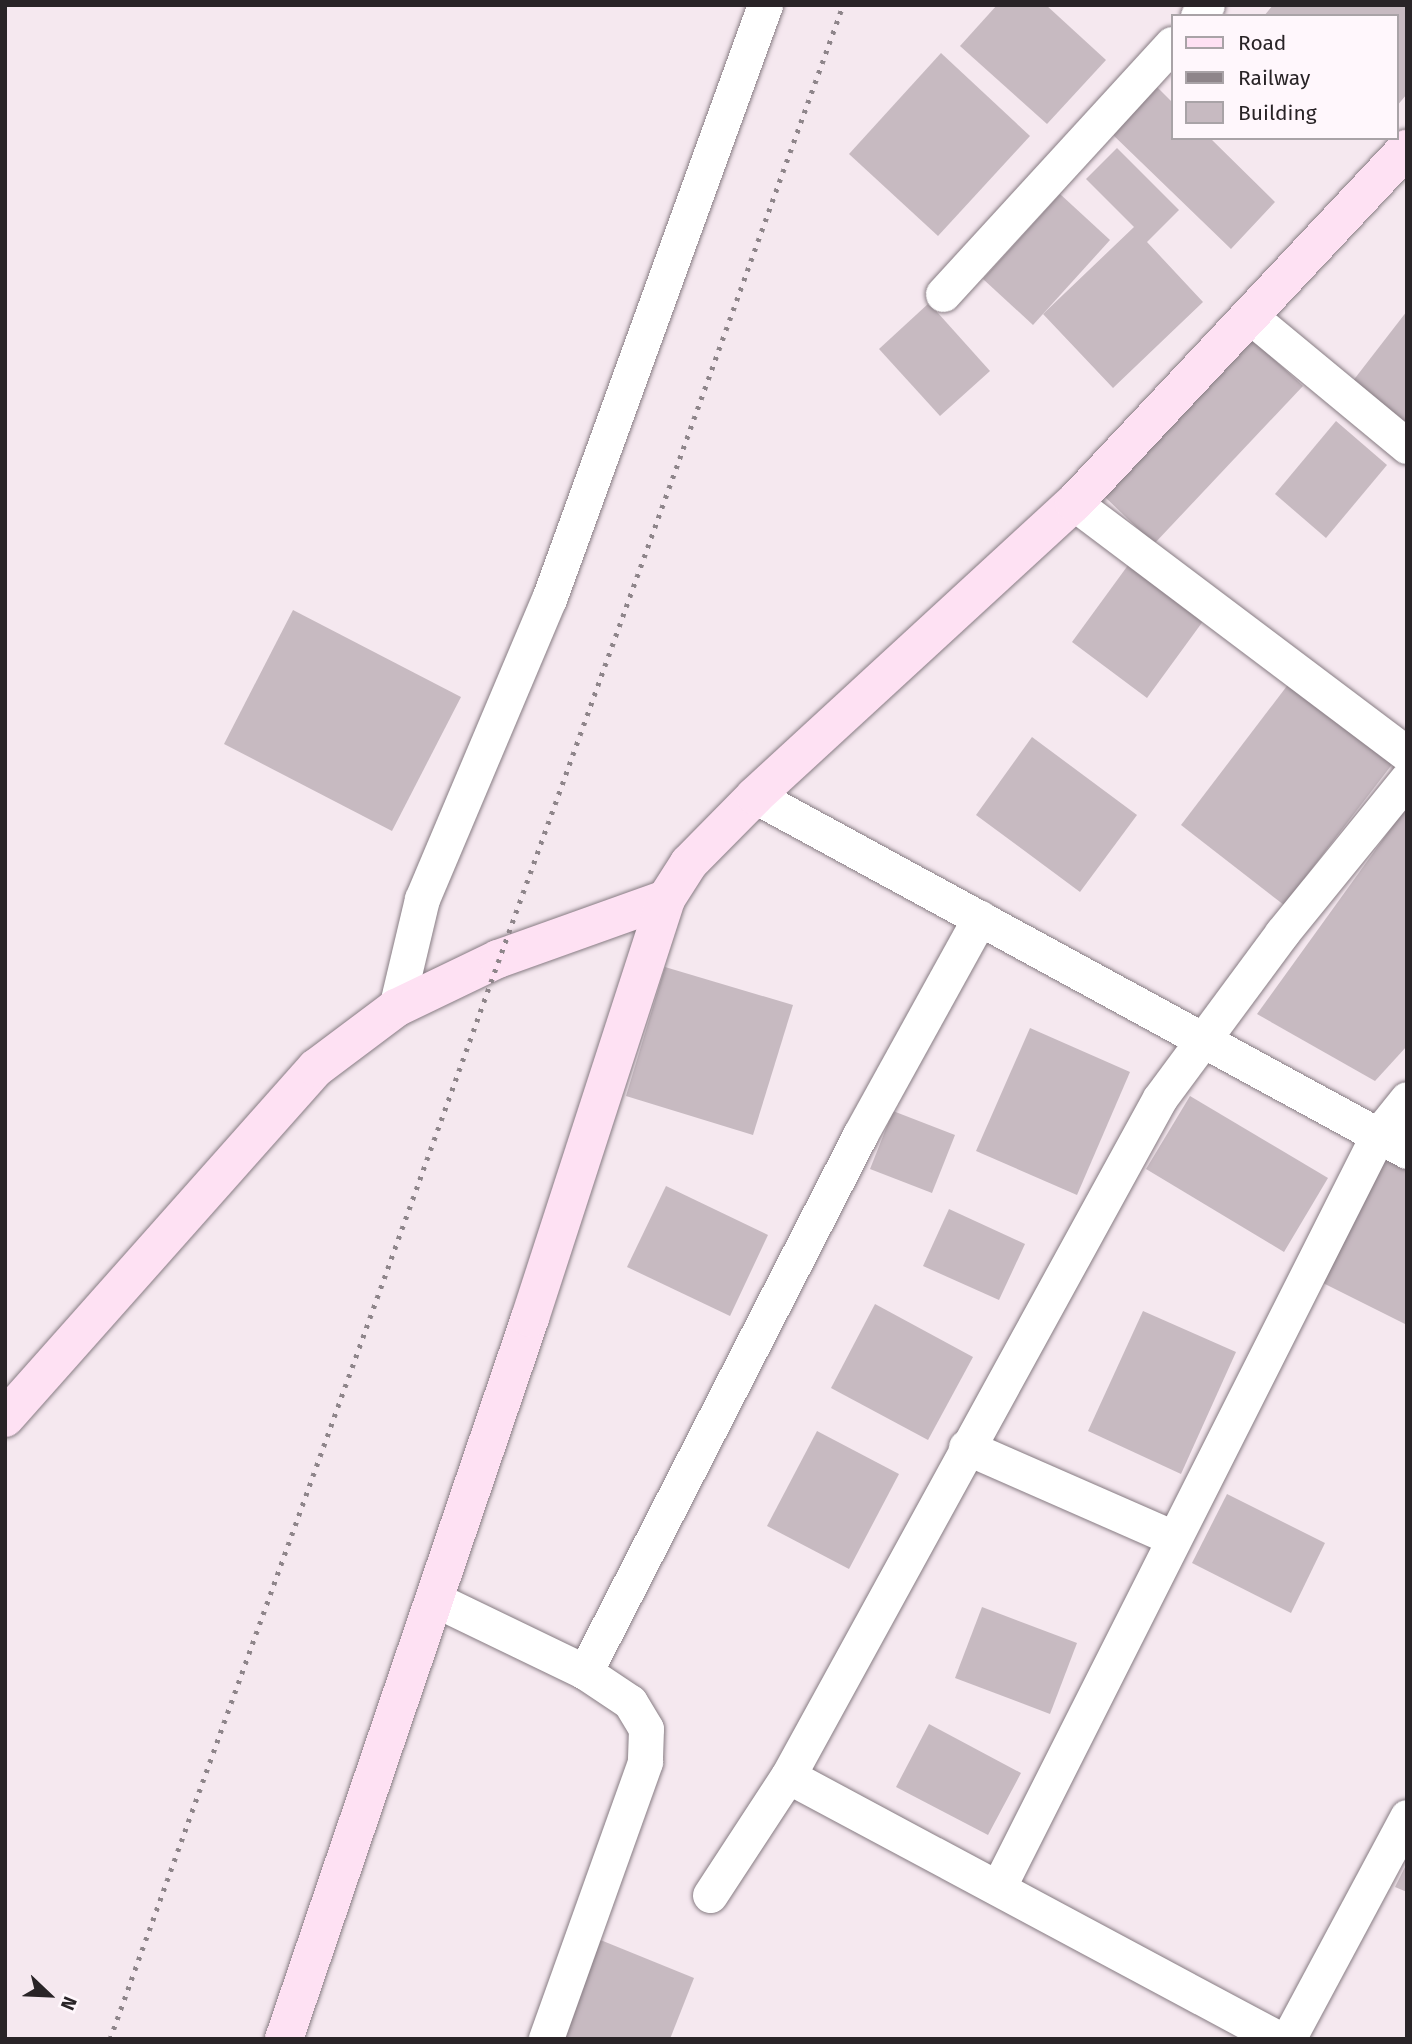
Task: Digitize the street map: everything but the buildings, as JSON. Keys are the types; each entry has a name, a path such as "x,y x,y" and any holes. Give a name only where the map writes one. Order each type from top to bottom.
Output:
{"street":[{"path":"396,1008 422,899 550,598 765,5"},
{"path":"943,294 1170,46"},
{"path":"284,2039 434,1599 666,899 689,863 755,796 1074,502 1252,318 1407,150"},
{"path":"1252,318 1407,446"},
{"path":"1074,502 1407,754"},
{"path":"710,1895 788,1776 1160,1098 1282,933 1407,779"},
{"path":"755,796 1392,1143"},
{"path":"5,1418 316,1068 396,1008 498,959 666,899"},
{"path":"585,1672 860,1135 979,918"},
{"path":"998,1888 1173,1538 1392,1143 1407,1099"},
{"path":"967,1447 1173,1538"},
{"path":"434,1599 585,1672 630,1702 646,1729 645,1762 546,2039"},
{"path":"788,1776 1279,2039"},
{"path":"1288,2039 1407,1817"}],"railway":[{"path":"110,2039 843,5"}]}
